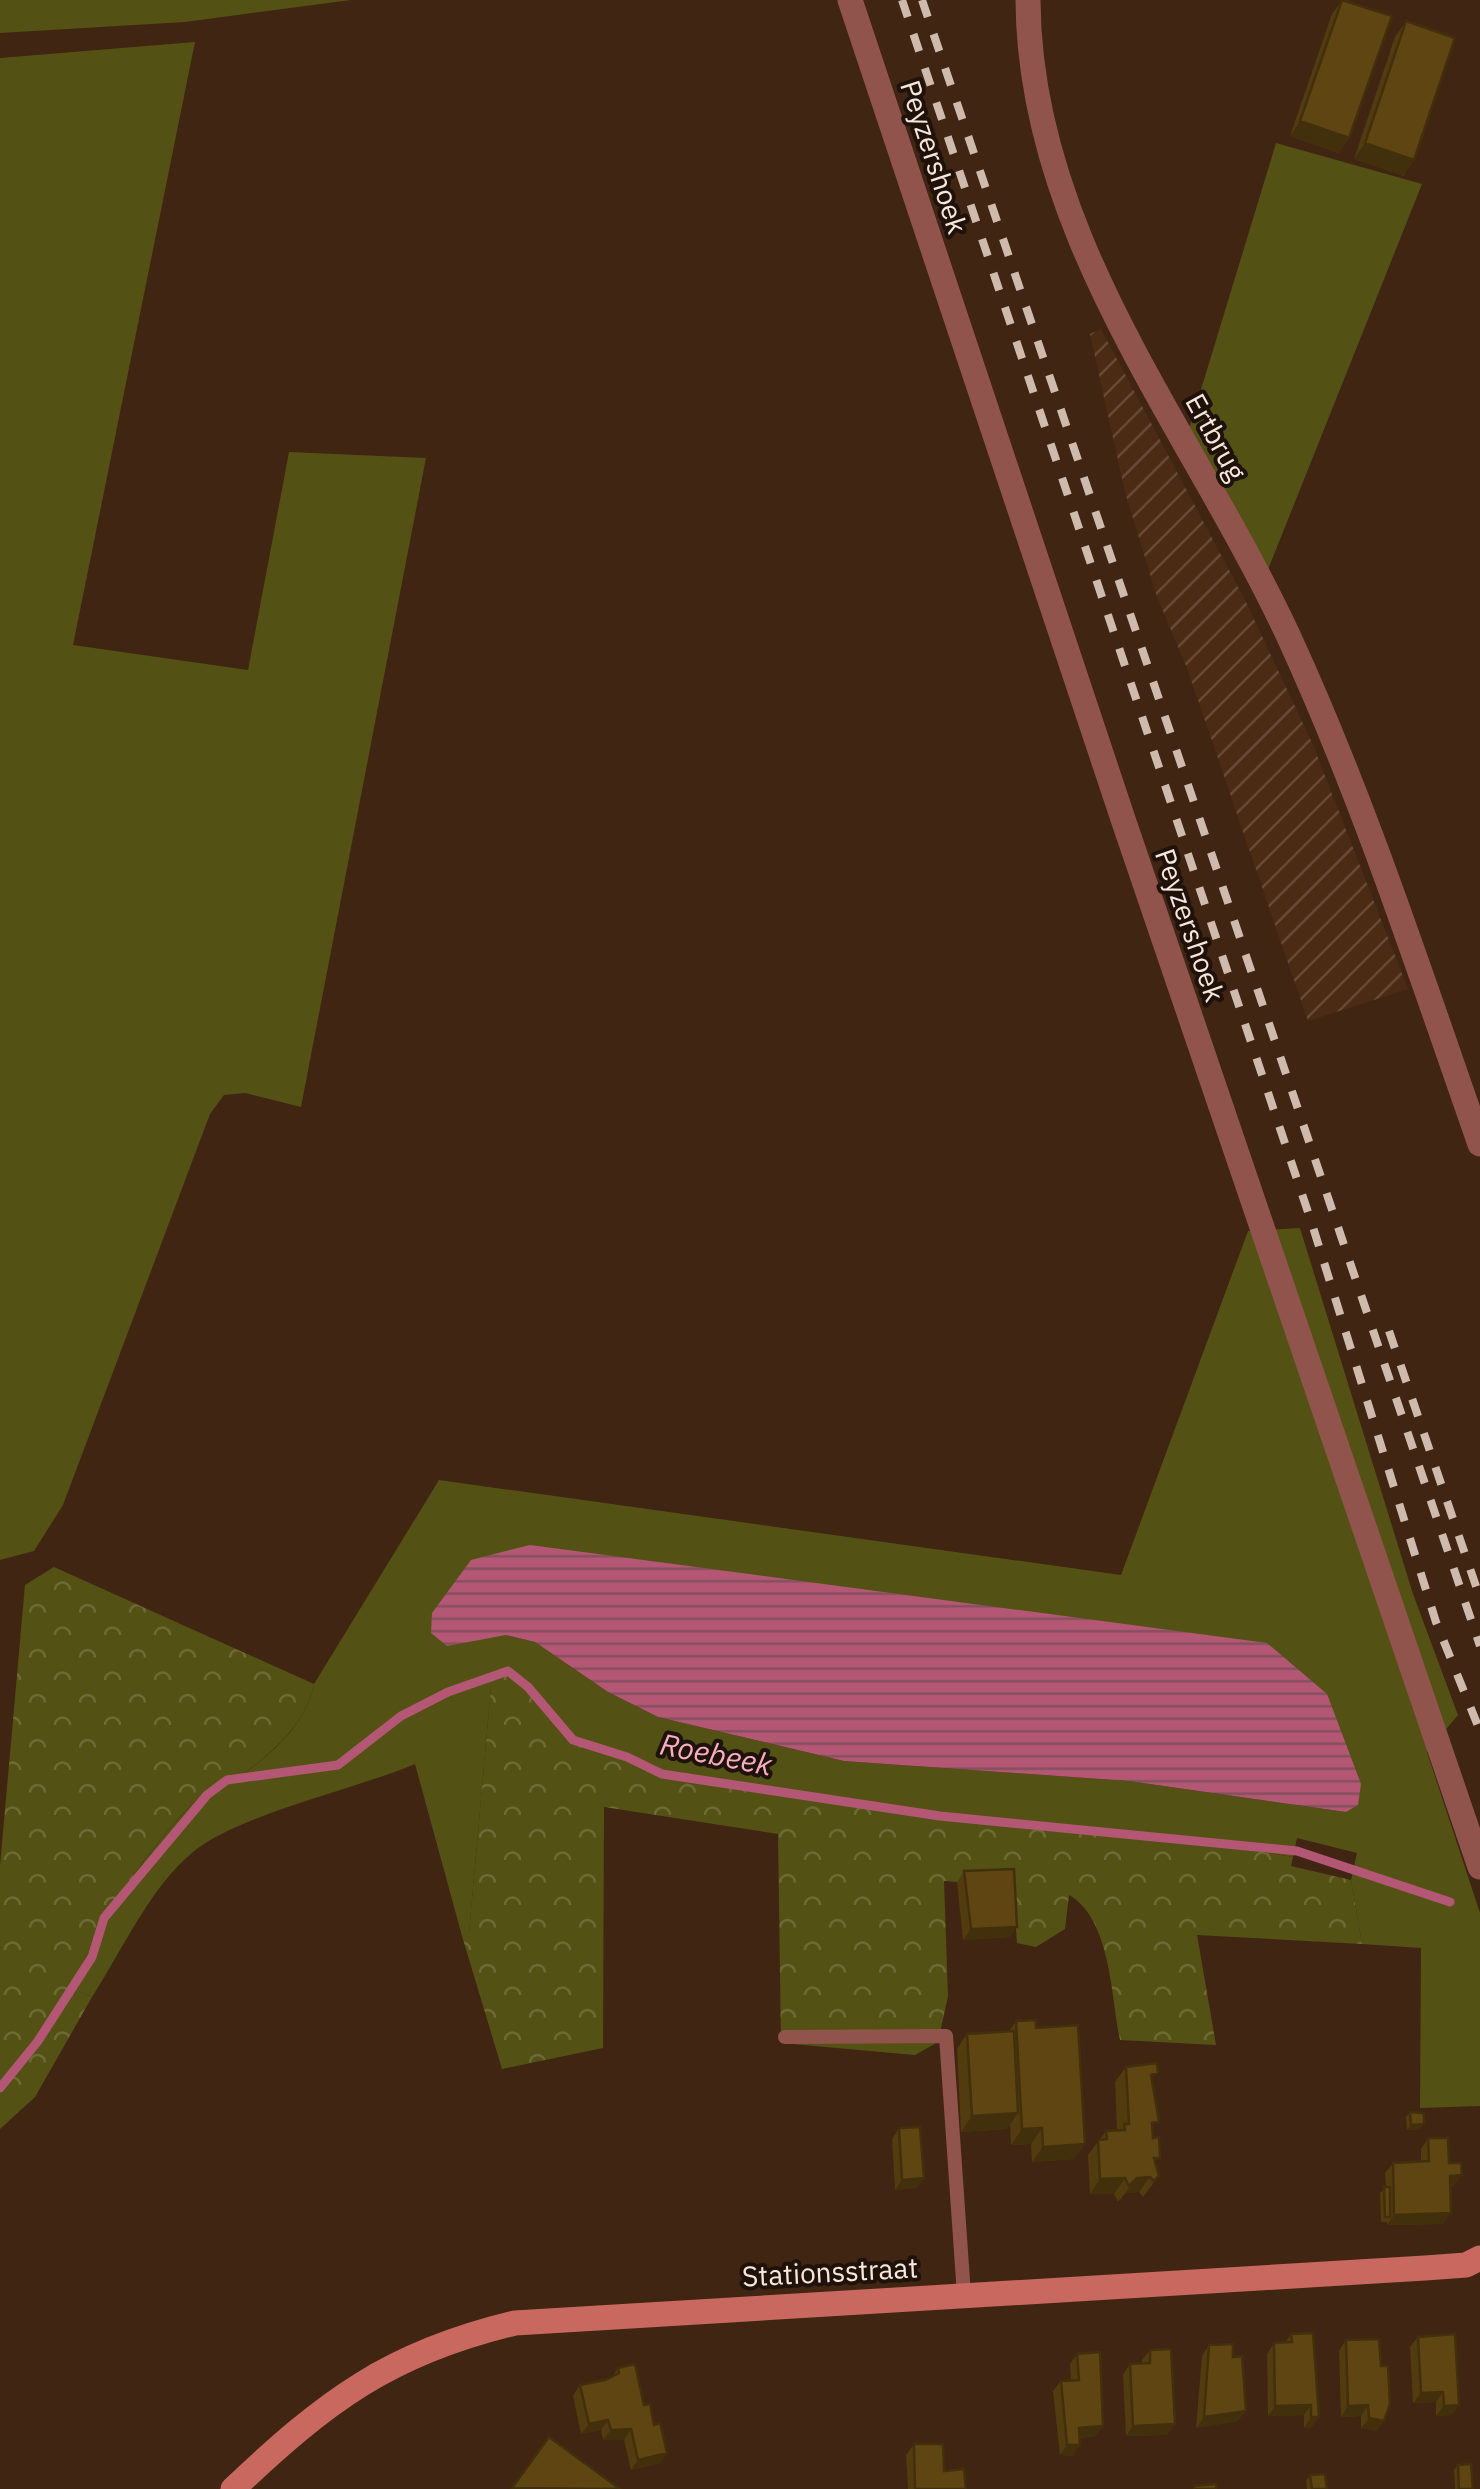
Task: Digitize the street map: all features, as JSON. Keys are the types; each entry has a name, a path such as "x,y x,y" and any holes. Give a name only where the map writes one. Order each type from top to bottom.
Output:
{"street":[{"name":"Peyzershoek","path":"850,0 1155,915 1480,1866"},
{"name":"Ertbrug","path":"1028,0 1034,90 1045,137 1082,240 1132,348 1287,634 1391,894 1480,1144"},
{"name":"Stationsstraat","path":"234,2489 343,2392 397,2362 456,2337 515,2323 1466,2266 1480,2258"}],"lane":[{"path":"785,2037 946,2036 964,2295"}],"shaded area":[{"path":"1101,329 1245,600 1313,745 1408,989 1308,1021 1187,668 1157,597 1125,492 1090,334"},
{"path":"530,1545 1267,1643 1327,1694 1361,1784 1358,1805 1346,1812 1129,1781 844,1761 658,1717 608,1692 535,1642 506,1635 447,1646 431,1633 432,1613 471,1560"}],"green space":[{"path":"0,0 351,0 185,22 0,33"},
{"path":"195,42 73,645 248,670 289,452 426,458 301,1107 245,1093 224,1095 210,1114 63,1505 34,1551 0,1560 0,58"},
{"path":"1276,143 1422,184 1267,572 1189,429"},
{"path":"1300,1228 1413,1594 1458,1715 1427,1752 1480,1913 1480,2106 1420,2108 1421,1948 1362,1944 1351,1880 1357,1853 1297,1838 1293,1857 1178,1838 823,1801 662,1774 627,1757 573,1740 528,1687 491,1687 469,1934 462,1936 415,1764 267,1814 193,1852 163,1883 92,1997 79,1991 90,1947 105,1919 165,1835 198,1799 246,1772 294,1727 314,1684 439,1480 1121,1575 1248,1231","holes":["506,1635 1361,1784 1346,1812 1129,1781 844,1761 658,1717 608,1692 535,1642"]},
{"path":"54,1567 314,1684 302,1714 283,1740 233,1781 198,1799 144,1861 90,1948 79,1991 92,1997 35,2097 0,2129 0,1866 25,1585"},
{"path":"508,1671 528,1687 573,1740 627,1757 662,1774 823,1801 1178,1838 1293,1857 1291,1866 1351,1880 1362,1944 1197,1935 1216,2045 1120,2040 1107,1960 1083,1906 1069,1895 1065,1929 1036,1947 1017,1943 1013,1886 944,1881 948,1996 938,2042 915,2055 781,2043 778,1834 604,1807 603,2048 502,2069 462,1936 469,1933 491,1687"}],"building":[{"path":"1342,0 1392,16 1349,138 1300,121"},
{"path":"1406,21 1455,38 1414,160 1365,143"},
{"path":"1014,1869 1017,1927 971,1929 964,1871"},
{"path":"1036,2020 1036,2028 1078,2025 1085,2144 1043,2147 1042,2128 1022,2129 1016,2021"},
{"path":"1014,2031 1018,2113 972,2116 967,2034"},
{"path":"1157,2063 1158,2073 1151,2075 1159,2122 1152,2123 1153,2138 1159,2137 1160,2158 1154,2158 1159,2176 1154,2181 1150,2177 1137,2178 1129,2186 1125,2178 1100,2179 1098,2140 1107,2139 1106,2131 1125,2130 1124,2124 1129,2124 1126,2067"},
{"path":"1410,2112 1424,2113 1424,2124 1411,2125"},
{"path":"920,2127 924,2178 902,2180 899,2128"},
{"path":"1428,2138 1448,2138 1449,2163 1461,2163 1462,2175 1450,2176 1451,2213 1394,2215 1393,2163 1429,2161"},
{"path":"1384,2187 1390,2187 1390,2217 1385,2217"},
{"path":"1313,2333 1319,2417 1311,2417 1311,2405 1275,2406 1274,2343 1292,2342 1291,2334"},
{"path":"1455,2334 1459,2405 1444,2406 1443,2392 1421,2393 1418,2337"},
{"path":"1379,2339 1381,2366 1388,2366 1390,2404 1384,2421 1369,2418 1368,2405 1348,2406 1346,2340"},
{"path":"1233,2344 1233,2357 1242,2356 1246,2411 1204,2417 1209,2345"},
{"path":"1171,2349 1175,2424 1133,2426 1130,2364 1150,2363 1150,2350"},
{"path":"1100,2352 1103,2426 1079,2428 1080,2445 1067,2445 1061,2381 1079,2380 1077,2354"},
{"path":"635,2364 644,2405 650,2404 654,2425 660,2423 667,2453 638,2460 631,2429 611,2430 608,2420 589,2424 580,2385 605,2380 619,2373 618,2368"},
{"path":"549,2437 620,2489 512,2488"},
{"path":"914,2444 943,2444 944,2471 964,2469 966,2489 915,2489"},
{"path":"1471,2464 1473,2489 1459,2489 1458,2465"},
{"path":"1325,2474 1327,2489 1312,2489 1310,2475"},
{"path":"1216,2484 1216,2489 1194,2489 1194,2486"}],"waterway":[{"name":"Roebeek","path":"0,2088 38,2041 92,1957 104,1918 207,1795 227,1780 338,1765 401,1716 448,1692 508,1671 528,1687 573,1740 627,1757 662,1774 940,1816 1297,1851 1450,1902"}],"railway":[{"path":"902,0 1312,1224 1436,1622 1480,1731"},
{"path":"922,0 1480,1646"},
{"path":"1389,1331 1480,1598"}]}
